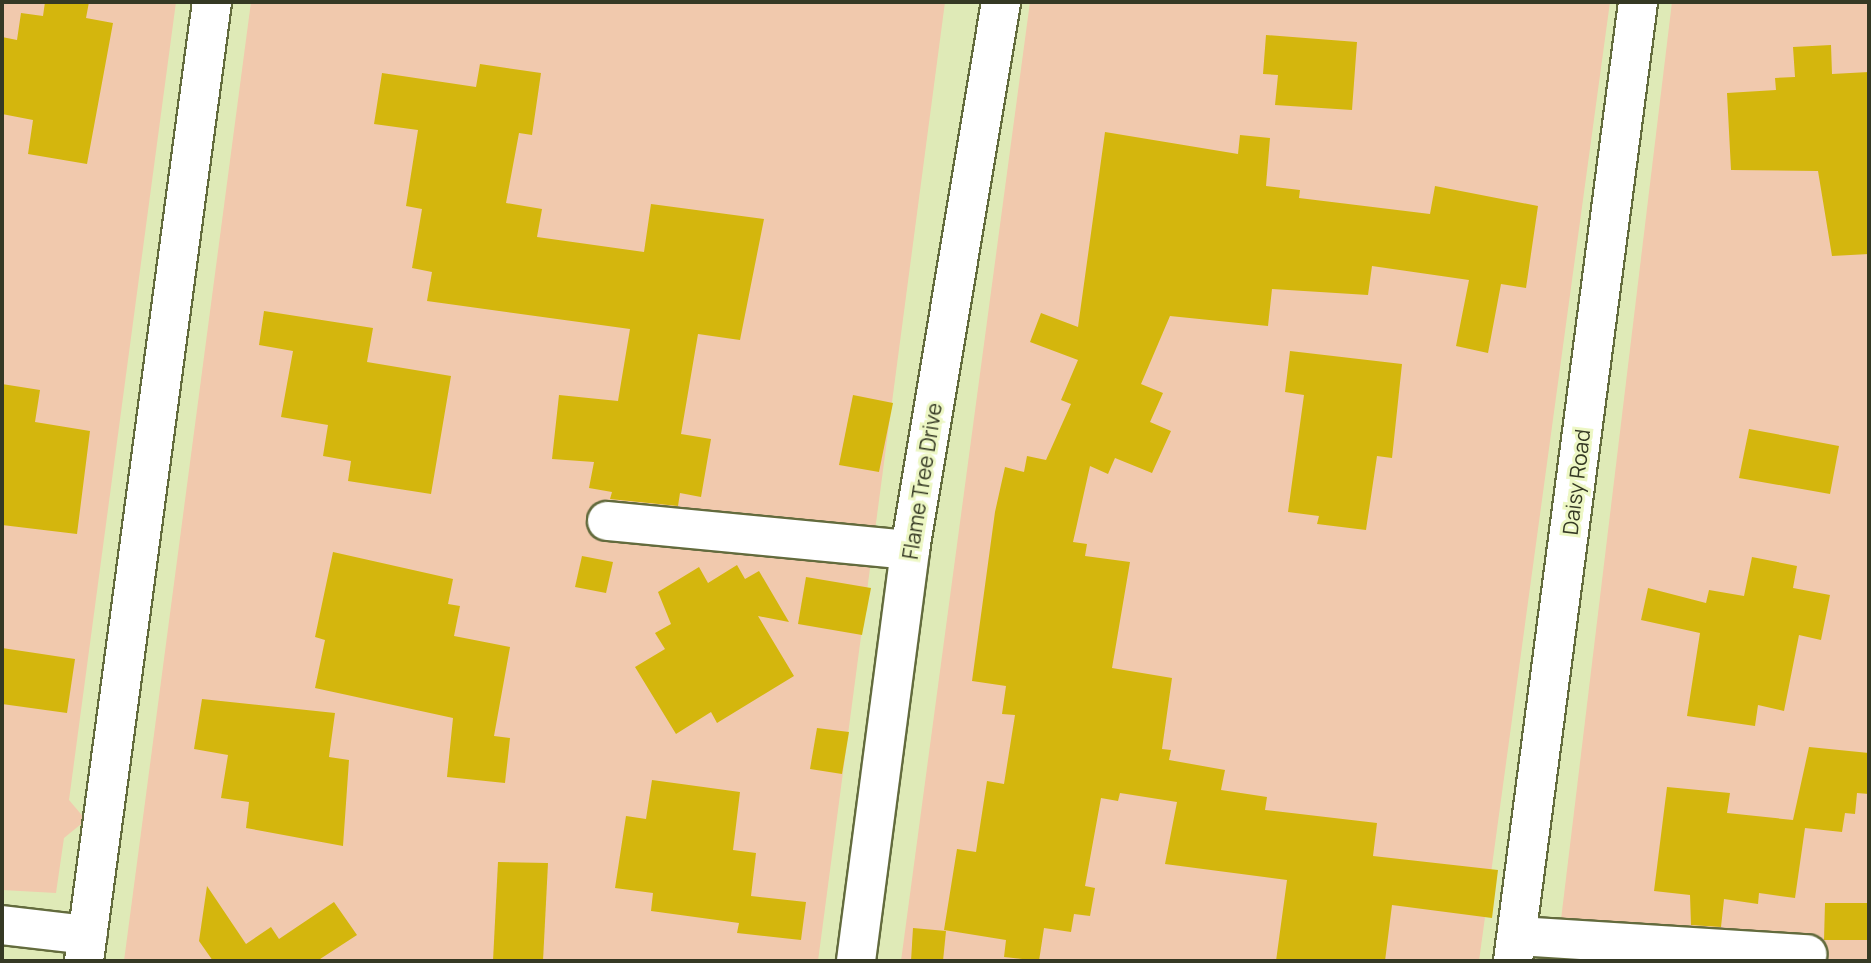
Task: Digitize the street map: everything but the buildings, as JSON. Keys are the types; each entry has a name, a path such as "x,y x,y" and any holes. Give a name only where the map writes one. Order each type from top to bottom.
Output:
{"street":[{"path":"2,925 85,948 212,2"},
{"name":"Flame Tree Drive","path":"856,961 910,550 1001,2"},
{"name":"Daisy Road","path":"1515,949 1638,2"},
{"path":"607,521 910,550"},
{"path":"1515,949 1807,954"}],"shaded area":[{"path":"2,2 176,2 69,800 86,820 64,838 56,893 2,890"},
{"path":"251,2 945,2 818,961 124,961"},
{"path":"1030,2 1610,2 1479,961 901,961"},
{"path":"1672,2 1869,2 1869,961 1556,961"}]}
